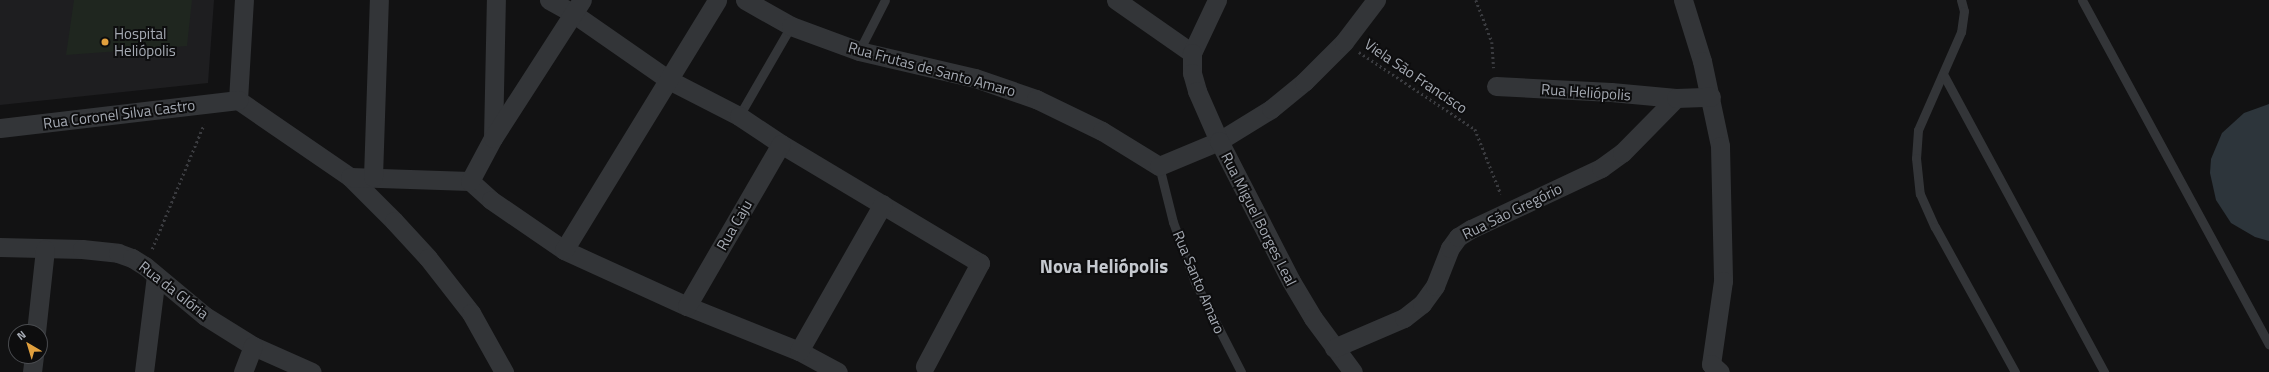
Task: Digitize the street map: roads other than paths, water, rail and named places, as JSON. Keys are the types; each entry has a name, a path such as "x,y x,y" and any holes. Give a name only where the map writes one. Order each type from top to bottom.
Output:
{"street":[{"path":"374,176 379,0"},
{"path":"493,138 496,0"},
{"path":"550,0 578,7 669,80 739,116 781,144 980,262 926,370"},
{"path":"564,250 717,0"},
{"name":"Rua Frutas de Santo Amaro","path":"745,0 791,26 859,51 975,78 1036,99 1102,131 1159,166"},
{"path":"1116,0 1192,53 1217,0"},
{"path":"1159,166 1219,141 1271,109 1304,82 1344,42 1376,0"},
{"path":"1683,0 1702,61 1711,97 1720,146 1723,281 1710,369"},
{"path":"470,181 493,138 578,7"},
{"name":"Rua Miguel Borges Leal","path":"1192,53 1192,73 1197,91 1219,141 1291,281 1334,348 1353,372"},
{"name":"Rua Heliópolis","path":"1496,86 1676,98"},
{"path":"1676,98 1711,97"},
{"name":"Rua São Gregório","path":"1334,348 1404,318 1422,304 1435,286 1450,248 1458,238 1471,229 1508,211 1602,168 1622,153 1676,98"},
{"name":"Rua Coronel Silva Castro","path":"0,128 238,100"},
{"path":"238,100 350,177 428,258 471,313 504,372"},
{"name":"Rua Caju","path":"687,306 781,144"},
{"path":"350,177 374,176 470,181 491,200 564,250 687,306 799,351 838,372"},
{"path":"799,351 883,204"},
{"name":"Rua da Glória","path":"0,247 45,250 82,249 118,253 132,258 151,271 205,316 253,346 312,372"},
{"path":"37,324 45,250"},
{"path":"144,372 151,271"},
{"path":"243,372 253,346"}],"lane":[{"path":"238,100 244,0"},
{"path":"859,51 885,0"},
{"path":"1961,0 1964,11 1961,32 1943,74 1928,103 1918,130 1916,158 1920,194 1935,227 2013,369 2019,372"},
{"path":"2082,0 2269,344"},
{"path":"739,116 791,26"},
{"path":"1943,74 2104,372"},
{"name":"Rua Santo Amaro","path":"1159,166 1172,222 1195,282 1241,372"}],"place":[{"name":"Hospital Heliópolis","path":"105,42"}],"district":[{"name":"Nova Heliópolis","path":"1104,266"}]}
